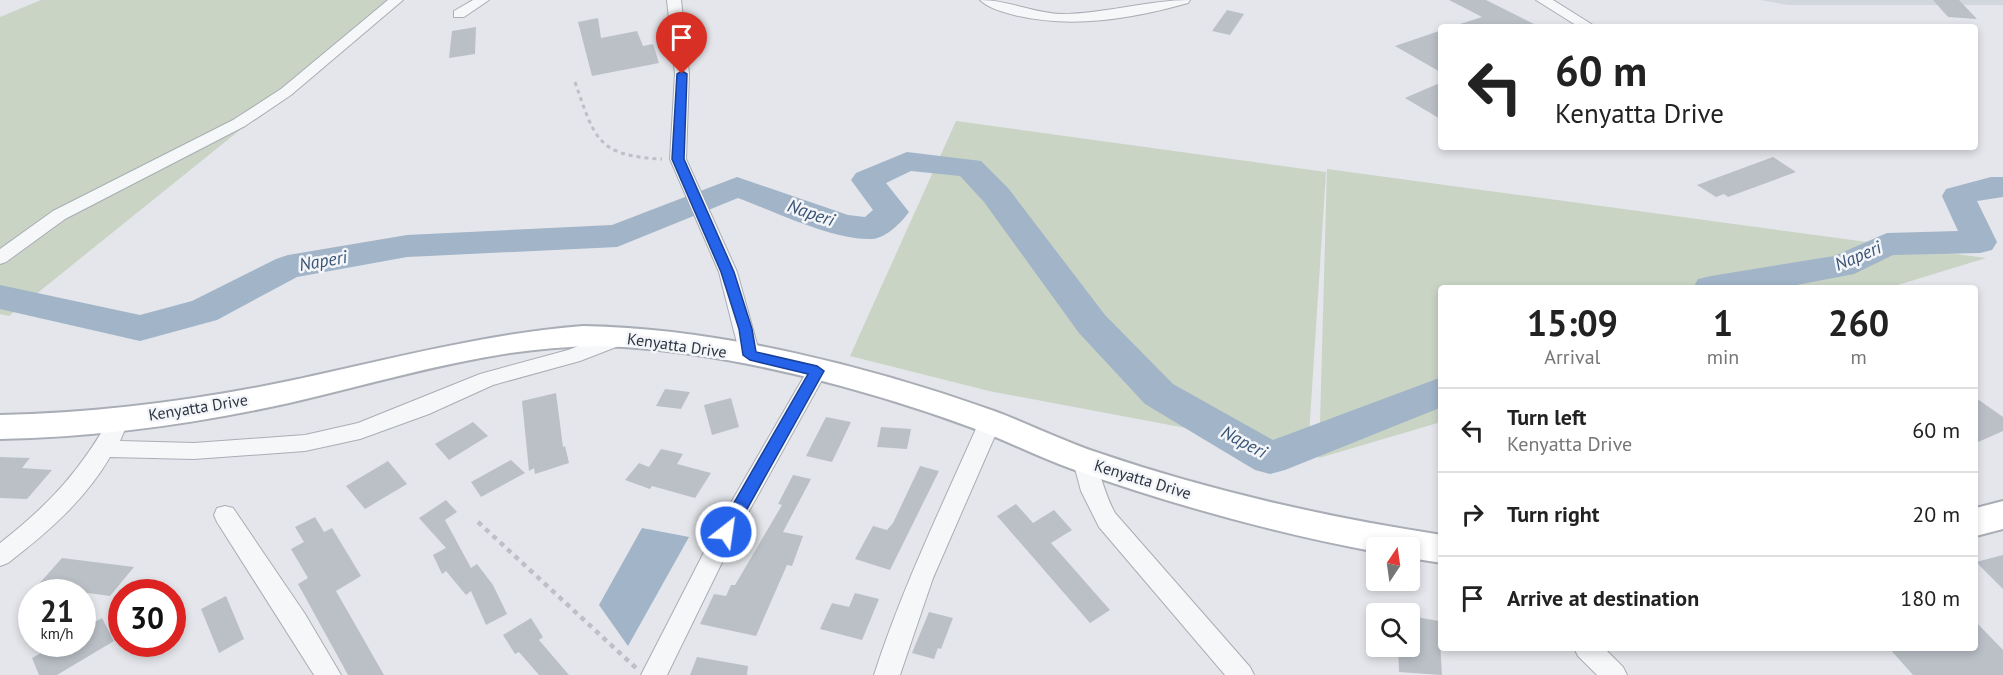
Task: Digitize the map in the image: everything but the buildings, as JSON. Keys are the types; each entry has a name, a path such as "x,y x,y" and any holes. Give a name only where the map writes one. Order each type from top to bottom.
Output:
{"main road":[{"name":"Kenyatta Drive","path":"0,427 54,427 119,420 283,393 528,341 576,337 622,337 750,355 817,371 990,422 1084,461 1167,487 1310,524 1438,548"},
{"path":"1978,521 2003,515"}],"street":[{"path":"0,258 59,215 239,123 286,92 343,48 396,0"},
{"path":"459,14 482,0"},
{"path":"674,0 682,74 678,159 728,272 746,329 750,355"},
{"path":"987,0 1005,10 1026,15 1060,17 1157,8 1183,0"},
{"path":"1543,0 1584,24"},
{"path":"106,449 194,451 305,443 360,431 422,408 487,379 573,356 622,337"},
{"path":"654,675 726,532 817,371"},
{"path":"0,556 54,510 89,474 106,449 119,420"},
{"path":"887,675 902,624 928,558 990,422"},
{"path":"1084,461 1092,491 1107,520 1239,674"},
{"path":"225,515 328,675"},
{"path":"1590,651 1614,675"}],"path":[{"path":"575,82 600,142 612,153 634,159 678,159"},
{"path":"478,522 644,675"}],"shaded area":[{"path":"1760,0 2003,0 2003,5 1788,5"}],"green space":[{"path":"41,0 401,0 9,316 0,314 0,17"},
{"path":"956,121 1326,172 1308,451 989,391 850,356"},
{"path":"1327,169 1986,258 1898,285 1438,285 1438,423 1319,458"}],"water":[{"path":"642,528 689,537 628,646 599,605"}],"waterway":[{"name":"Naperi","path":"0,297 140,328 204,311 288,267 407,246 617,236 737,187 844,225 872,228 892,212 867,180 907,161 970,168 996,195 1092,324 1159,394 1270,458 1438,393"},
{"name":"Naperi","path":"1729,285 1842,266 1887,244 1980,242 1958,196 1991,187 2003,187"}],"route":[{"path":"682,74 678,159 728,272 746,329 750,355 817,371 726,532"}]}
